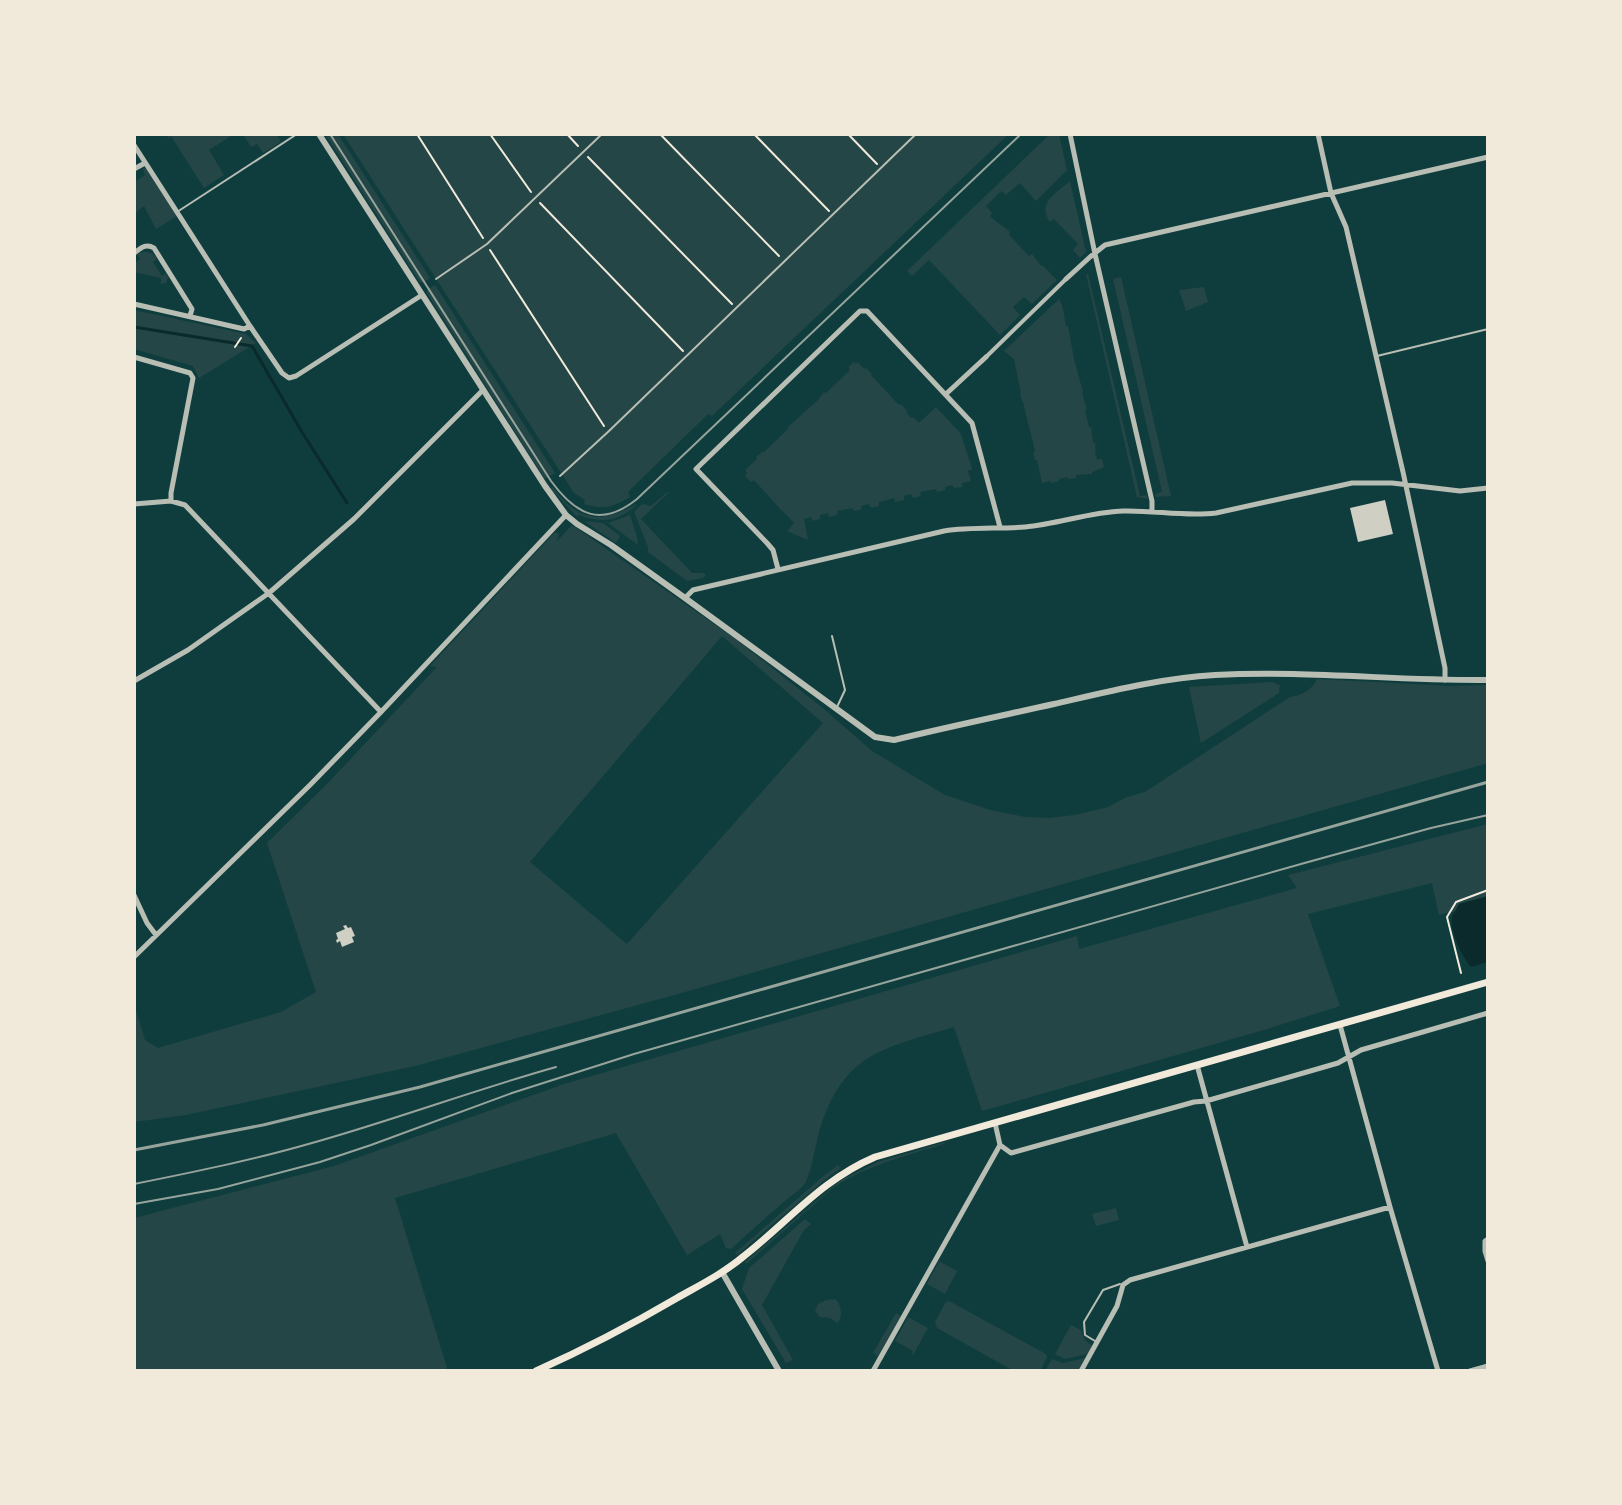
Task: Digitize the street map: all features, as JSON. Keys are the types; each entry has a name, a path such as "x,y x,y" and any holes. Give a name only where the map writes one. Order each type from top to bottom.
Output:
{"main road":[{"path":"536,1371 619,1332 722,1272 745,1256 831,1181 860,1164 891,1152 1488,982"}],"street":[{"path":"319,134 566,515 875,737 894,740 1100,693 1215,675 1301,673 1488,680"},
{"path":"1070,134 1152,512"},
{"path":"1318,134 1331,193 1345,223 1376,356 1445,668 1445,680"},
{"path":"134,145 250,326 282,373 289,378 422,295"},
{"path":"946,394 1105,245 1488,157"},
{"path":"134,169 145,163"},
{"path":"134,253 145,246 154,248 192,309 190,316"},
{"path":"134,304 244,329 250,326"},
{"path":"778,569 773,550 696,469 860,311 867,311 972,423 1000,527"},
{"path":"134,357 190,373 193,378 171,501"},
{"path":"134,681 188,650 269,593 354,519 483,390"},
{"path":"685,598 693,590 944,531 1028,527 1107,512 1197,516 1352,483 1460,491 1488,488"},
{"path":"134,504 171,501 185,505 381,712"},
{"path":"134,957 310,785 566,515"},
{"path":"134,895 156,935"},
{"path":"995,1123 1000,1145 1011,1153 1338,1063 1361,1050 1488,1013"},
{"path":"1340,1025 1438,1371"},
{"path":"1197,1065 1247,1247"},
{"path":"873,1371 1000,1145"},
{"path":"1081,1371 1117,1306 1123,1285 1129,1281 1390,1207"},
{"path":"1488,1239 1485,1241 1488,1261"},
{"path":"722,1272 779,1371"},
{"path":"1470,1371 1488,1366"}],"lane":[{"path":"177,212 297,134"},
{"path":"436,279 487,244 602,134"},
{"path":"560,476 916,134"},
{"path":"1376,356 1488,329"},
{"path":"832,636 845,690 836,708"},
{"path":"1097,1342 1085,1335 1084,1322 1103,1290 1129,1281"}],"path":[{"path":"417,134 609,431"},
{"path":"490,134 536,199 687,355"},
{"path":"567,134 735,307"},
{"path":"660,134 784,261"},
{"path":"754,134 832,214"},
{"path":"848,134 881,168"},
{"path":"235,347 241,338"},
{"path":"1461,973 1447,917 1456,902 1488,890"}],"shaded area":[{"path":"166,134 234,134 209,150 224,175 204,188 171,136 168,138"},
{"path":"243,134 276,134 281,142 263,153 257,144 251,147"},
{"path":"325,134 338,134 430,278 423,283 419,281"},
{"path":"343,134 1009,134 712,416 708,414 628,492 630,497 602,507 584,504 585,500 574,493"},
{"path":"1050,134 1059,134 1067,170 1036,201 1020,183 1006,195 1001,191 986,206 992,213 990,216 1057,280 1032,304 1024,297 1013,307 1020,315 1000,335 929,260 912,276 907,271"},
{"path":"144,168 177,216 156,229 144,206 134,214 134,182 145,175"},
{"path":"1070,181 1086,252 1080,258 1073,250 1078,244 1054,219 1050,222 1046,209 1054,194"},
{"path":"143,252 156,257 153,262 162,276 166,273 166,283 161,284 161,278 134,272 134,264 140,259 137,254"},
{"path":"1086,274 1140,496 1147,495 1147,499 1137,497"},
{"path":"1121,277 1171,496 1156,497 1155,494 1162,492 1113,279"},
{"path":"435,285 555,473 547,478 544,478 427,293"},
{"path":"1204,287 1208,302 1186,311 1179,290"},
{"path":"1059,299 1068,326 1097,460 1102,459 1104,467 1092,474 1042,483 1014,359 1004,351"},
{"path":"134,310 246,334 256,343 199,378 193,366 134,349"},
{"path":"854,362 866,368 919,423 936,407 961,434 972,469 968,471 971,481 962,483 962,487 954,488 952,485 937,492 936,489 920,492 921,496 913,498 911,494 904,496 904,500 895,502 894,498 879,502 879,506 871,508 869,504 854,511 852,508 837,511 837,515 829,517 828,513 820,515 820,519 812,521 811,517 804,519 808,540 787,531 794,523 754,480 751,482 745,476 745,470 850,370 848,367"},
{"path":"552,486 571,507 592,516 613,514 638,503 625,514 611,519 577,517 551,489"},
{"path":"669,492 641,519 692,573 704,573 703,578 687,581 648,552 634,512 642,504 651,506"},
{"path":"630,515 637,537 638,545 608,523"},
{"path":"584,521 603,523 620,536 616,543"},
{"path":"572,525 737,640 872,751 945,795 990,810 1049,818 1108,807 1145,792 1290,697 1306,691 1317,679 1488,685 1488,763 415,1066 186,1115 134,1122 134,1004 145,1040 158,1048 281,1012 316,992 267,843 437,667 430,666 555,532 559,534 557,541","holes":["722,636 823,723 627,944 530,862"]},
{"path":"1272,682 1280,685 1279,693 1201,743 1189,687"},
{"path":"1488,824 1488,896 1459,904 1455,911 1439,915 1432,883 1308,914 1340,1006 982,1111 954,1027 907,1041 870,1057 841,1084 830,1103 805,1183 731,1249 726,1248 720,1234 687,1255 616,1133 395,1198 447,1368 444,1371 134,1371 134,1218 334,1166 564,1084 1077,936 1079,949 1297,888 1288,875"},
{"path":"1488,896 1488,962 1471,967 1457,943 1452,916 1459,904"},
{"path":"945,1142 873,1167 846,1180 746,1264 841,1180 878,1162"},
{"path":"838,1165 841,1168 737,1255 735,1253 821,1178"},
{"path":"1116,1208 1119,1220 1096,1226 1092,1214"},
{"path":"805,1219 811,1224 804,1230 762,1305 793,1360 786,1363 742,1289 749,1268"},
{"path":"939,1261 957,1271 945,1294 927,1284"},
{"path":"835,1299 841,1311 837,1323 820,1317 815,1311 818,1304"},
{"path":"949,1301 1046,1354 1040,1371 1014,1371 937,1328 935,1322"},
{"path":"896,1313 901,1316 878,1356 873,1353"},
{"path":"908,1317 928,1328 913,1355 913,1351 895,1341"},
{"path":"1071,1325 1081,1330 1092,1346 1088,1354 1065,1359 1055,1354"},
{"path":"1085,1358 1078,1371 1045,1371 1052,1359 1063,1363"}],"building":[{"path":"1385,500 1393,534 1358,542 1350,508"},
{"path":"343,926 351,927 354,942 342,947 340,941 337,943 336,933 345,929"}],"waterway":[{"path":"134,327 252,346 347,503"}],"tram line":[{"path":"330,134 551,481 580,509 601,515 624,508 637,499 1021,134"},
{"path":"134,1204 218,1189 320,1162 512,1093 634,1054 1301,864 1488,815"},
{"path":"134,1184 290,1149 556,1067"}],"railway":[{"path":"134,1150 263,1125 420,1087 1488,782"}]}
